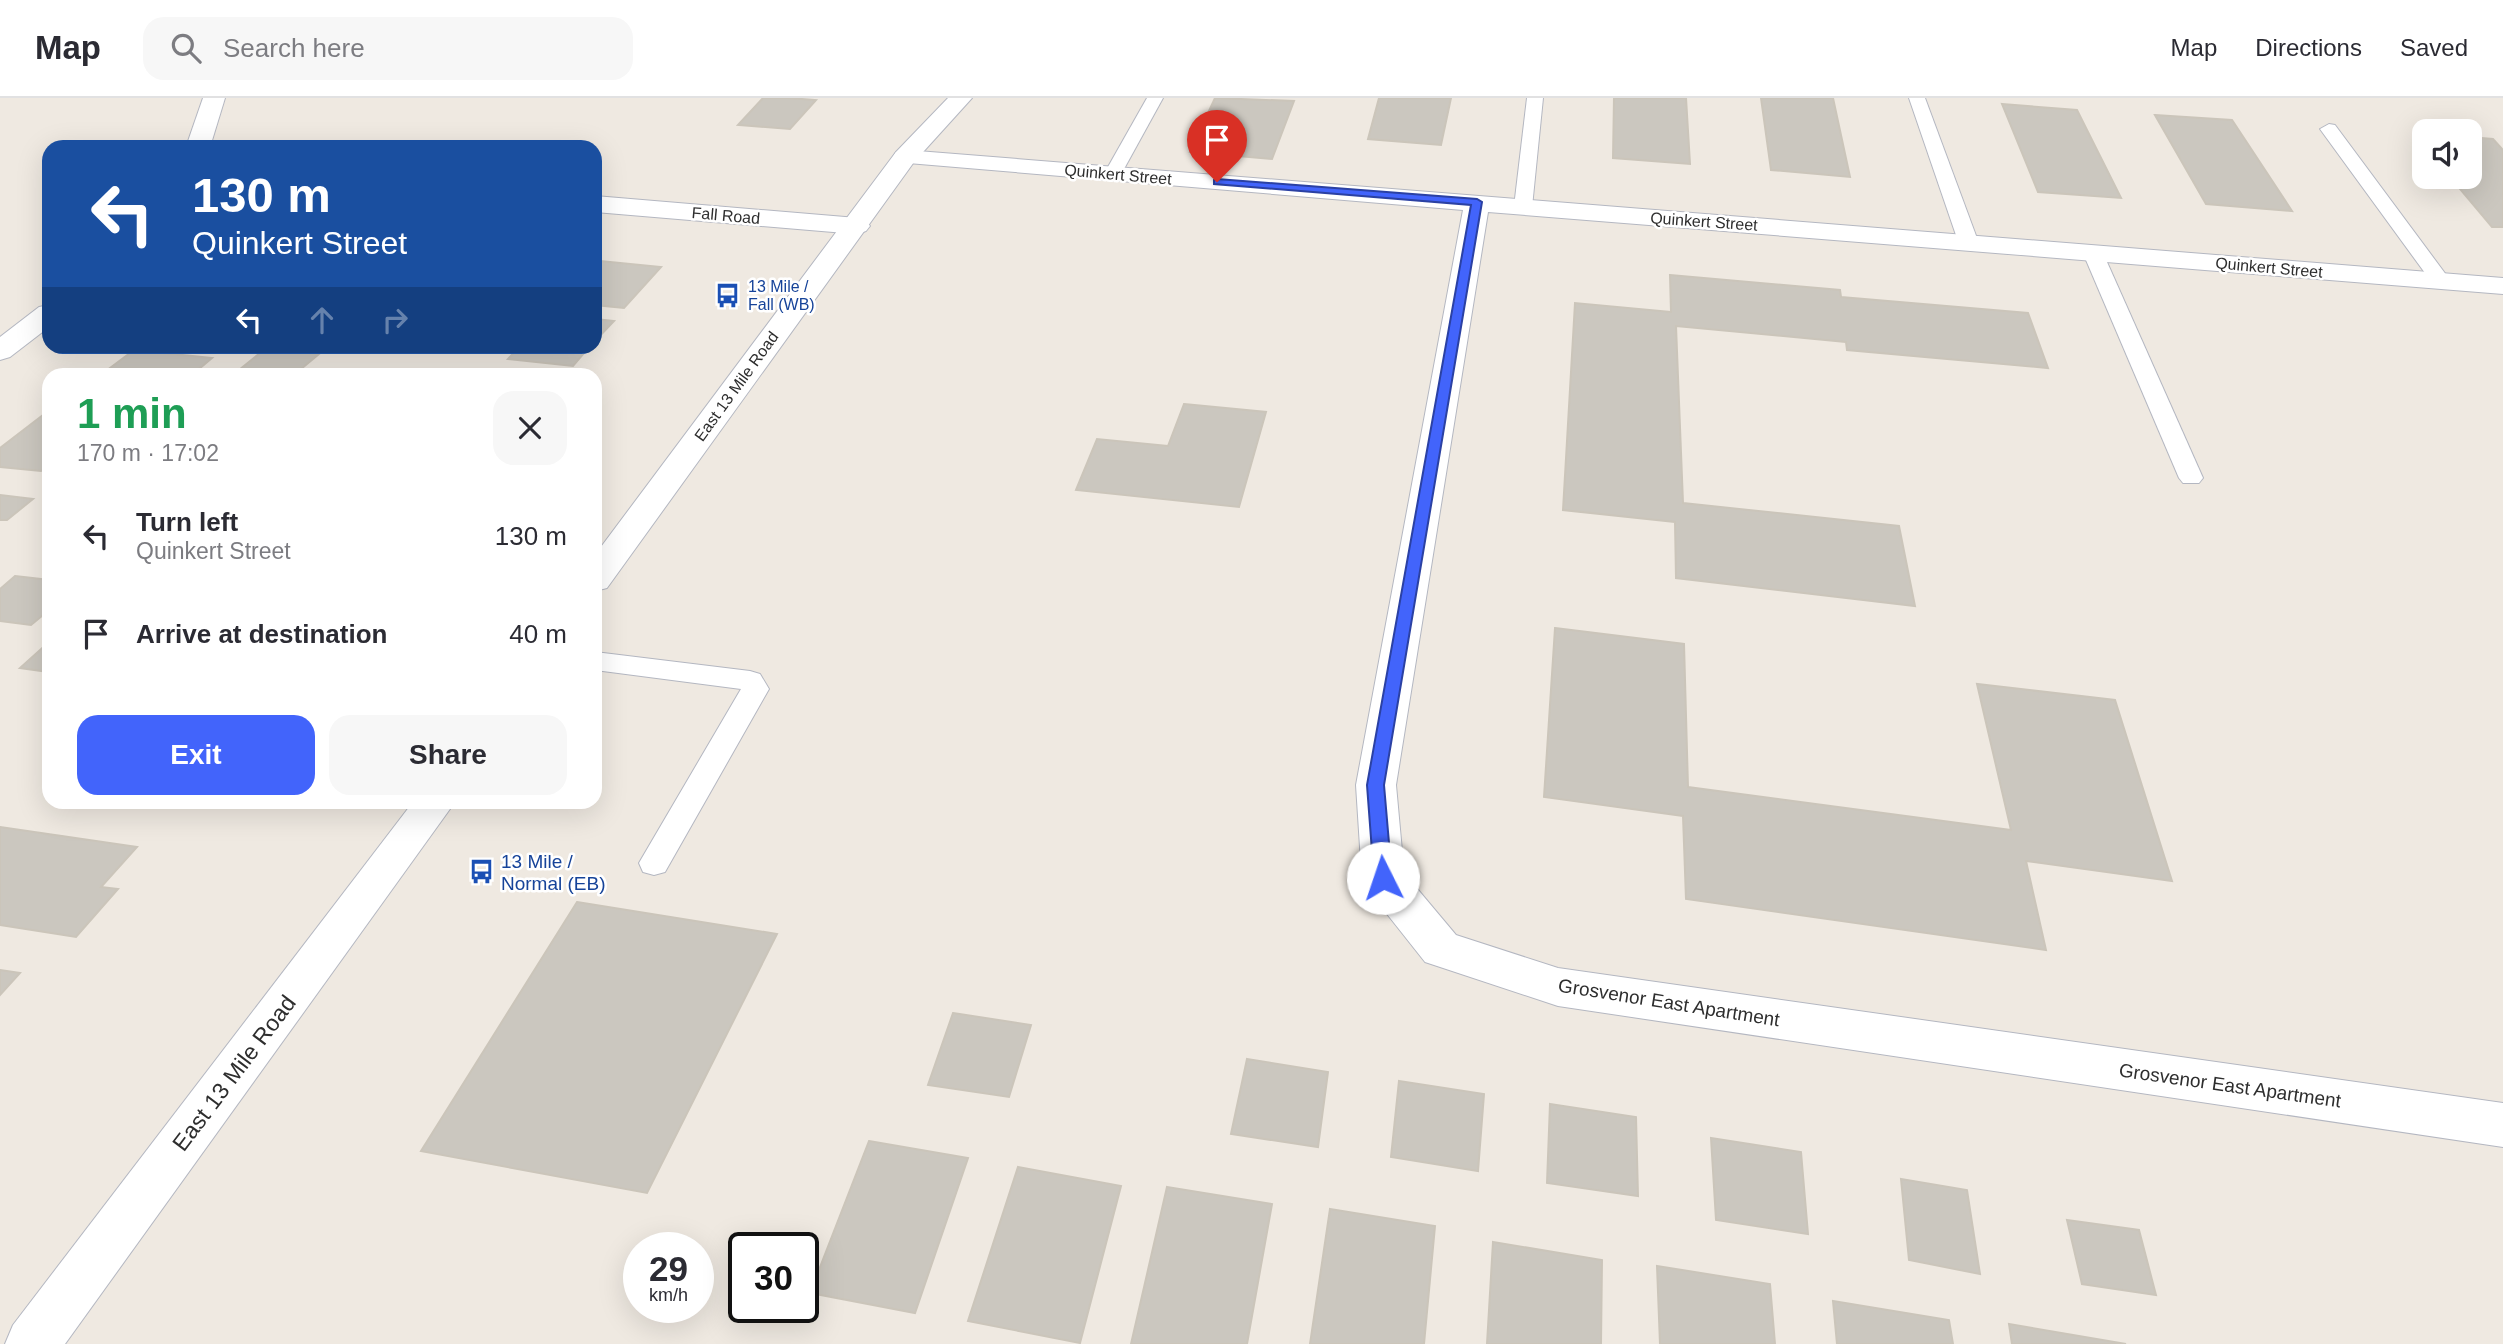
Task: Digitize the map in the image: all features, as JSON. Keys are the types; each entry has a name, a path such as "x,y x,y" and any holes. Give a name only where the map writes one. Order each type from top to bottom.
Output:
{"street":[{"path":"201,140 214,98"},
{"name":"East 13 Mile Road","path":"602,570 905,157 961,98"},
{"name":"Quinkert Street","path":"905,157 2503,286"},
{"name":"Grosvenor East Apartment","path":"1477,202 1376,785 1383,878 1441,949 1558,987 2503,1125"},
{"name":"Fall Road","path":"602,205 857,226"},
{"path":"0,351 42,318"},
{"name":"East 13 Mile Road","path":"32,1344 430,809"}],"lane":[{"path":"1114,174 1155,98"},
{"path":"1523,207 1535,98"},
{"path":"1917,98 1968,241"},
{"path":"2329,129 2440,281"},
{"path":"2093,253 2191,478"},
{"path":"602,662 750,681 755,689 654,863"}],"building":[{"path":"763,98 816,100 790,129 738,125"},
{"path":"1215,98 1294,101 1272,159 1190,152"},
{"path":"1379,98 1451,98 1441,145 1368,139"},
{"path":"1614,98 1686,98 1690,164 1613,158"},
{"path":"1761,98 1833,98 1850,177 1771,170"},
{"path":"2002,104 2077,110 2121,198 2038,192"},
{"path":"2155,115 2232,120 2292,211 2206,204"},
{"path":"2482,138 2493,139 2503,150 2503,227 2492,227 2460,189 2482,189"},
{"path":"602,261 661,267 624,308 602,306"},
{"path":"1670,275 1840,290 1841,297 2028,313 2048,368 1847,350 1846,342 1676,326 1683,503 1899,526 1915,606 1676,578 1675,522 1563,510 1575,303 1671,312"},
{"path":"602,320 614,321 602,334"},
{"path":"129,354 173,354 212,358 200,368 110,368"},
{"path":"259,354 319,354 302,368 241,368"},
{"path":"513,354 583,354 573,366 508,359"},
{"path":"1184,404 1266,412 1239,507 1076,490 1097,439 1168,446"},
{"path":"42,416 42,470 0,467 0,448"},
{"path":"0,495 33,499 7,520 0,520"},
{"path":"15,576 42,579 42,616 31,625 0,621 0,589"},
{"path":"1555,628 1684,644 1688,787 2011,830 1977,684 2115,700 2172,881 2026,861 2046,950 1686,899 1683,816 1544,797"},
{"path":"42,648 42,671 20,668"},
{"path":"0,827 137,847 101,887 118,889 76,937 0,925"},
{"path":"577,902 777,934 647,1193 421,1151"},
{"path":"0,970 20,973 0,995"},
{"path":"953,1013 1031,1025 1009,1097 928,1085"},
{"path":"1247,1059 1328,1072 1318,1147 1231,1134"},
{"path":"1399,1081 1484,1094 1478,1171 1391,1157"},
{"path":"1550,1104 1636,1117 1638,1196 1547,1183"},
{"path":"1711,1138 1801,1152 1808,1234 1716,1220"},
{"path":"869,1141 968,1158 915,1313 819,1295 819,1270"},
{"path":"1018,1167 1121,1186 1080,1343 968,1321"},
{"path":"1901,1179 1967,1190 1980,1274 1909,1260"},
{"path":"1167,1187 1272,1204 1247,1344 1131,1344"},
{"path":"1330,1209 1435,1226 1424,1344 1310,1344"},
{"path":"2067,1220 2139,1230 2156,1295 2082,1284"},
{"path":"1493,1242 1602,1260 1601,1344 1487,1344"},
{"path":"1657,1266 1770,1284 1775,1344 1660,1344"},
{"path":"1833,1301 1949,1320 1953,1344 1837,1344"},
{"path":"2009,1324 2126,1344 2012,1344"}],"place":[{"name":"13 Mile / Fall (WB)","path":"728,295"},
{"name":"13 Mile / Normal (EB)","path":"481,872"}],"route":[{"path":"1217,182 1477,202 1376,785 1383,878"}]}
